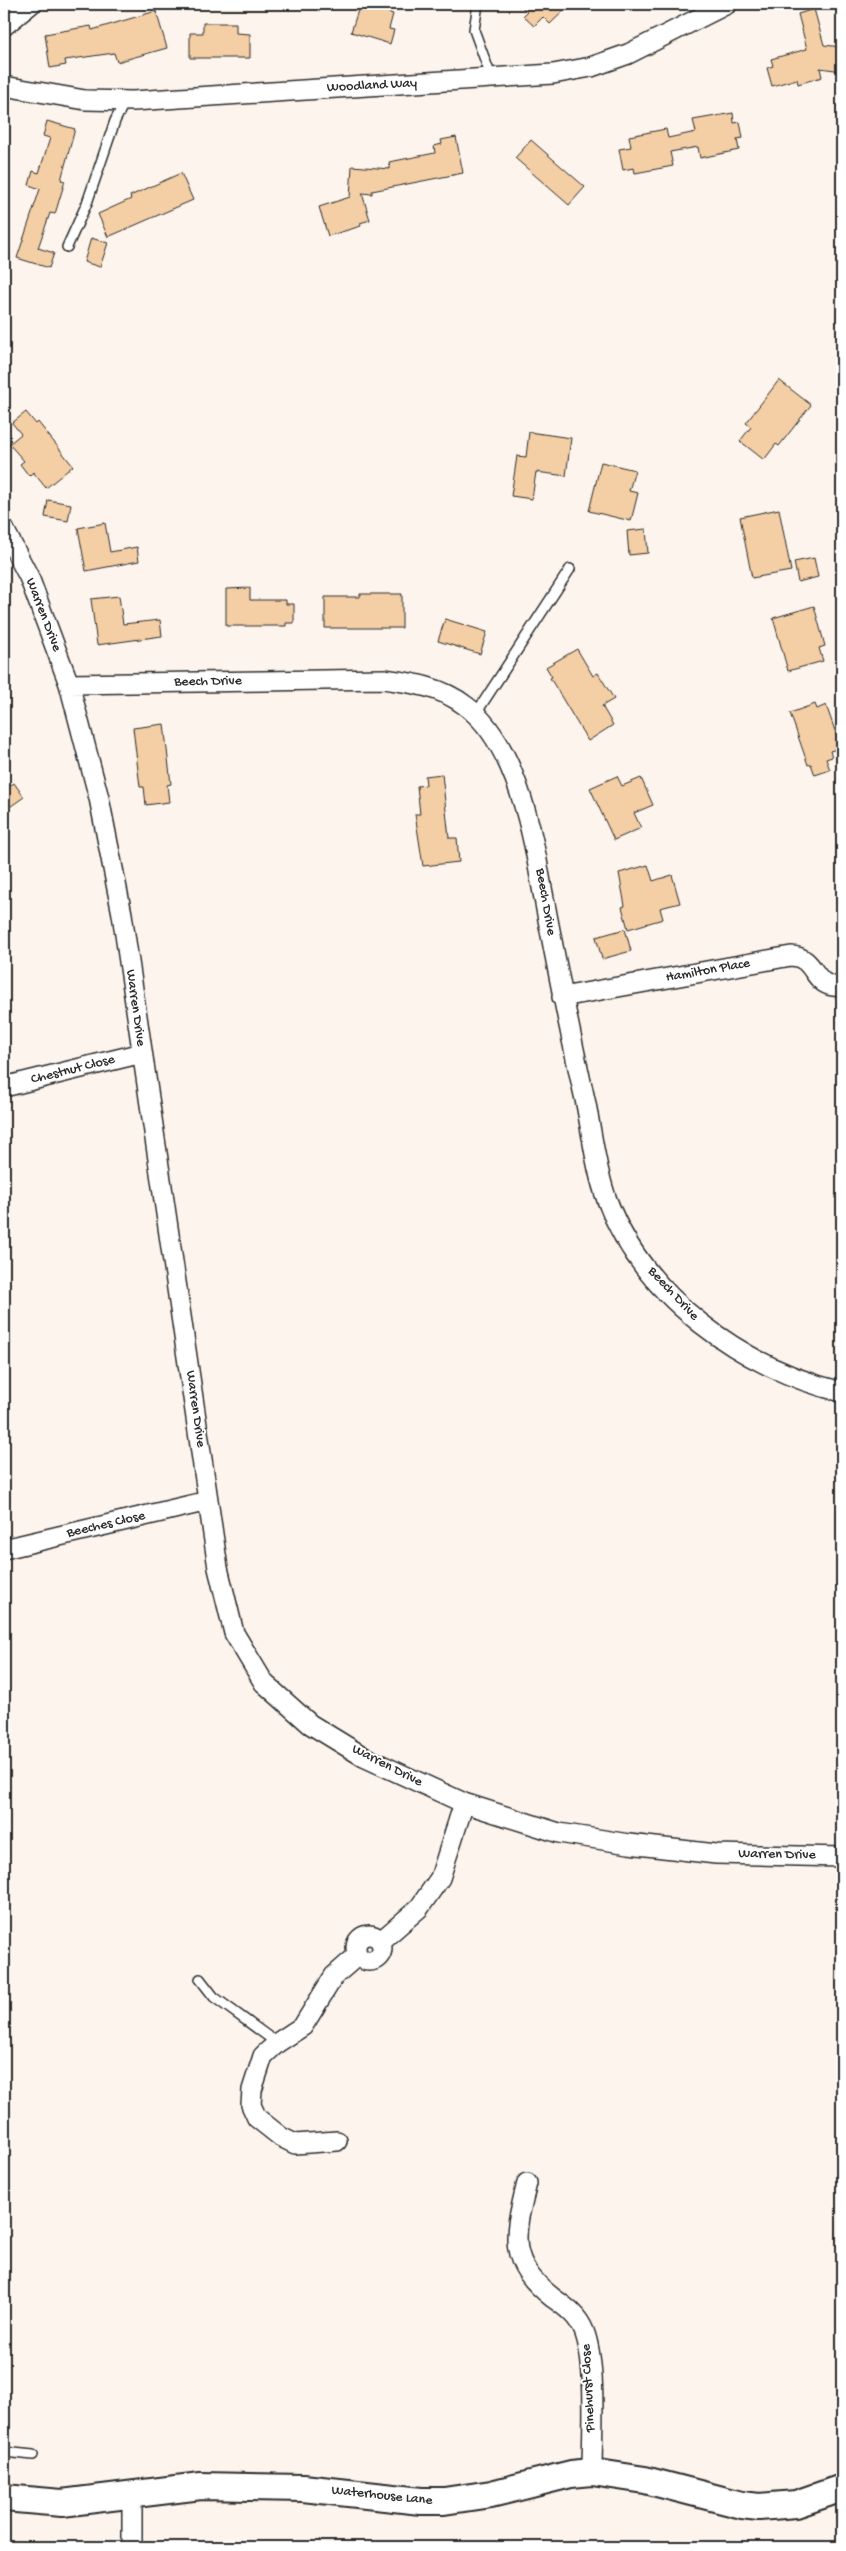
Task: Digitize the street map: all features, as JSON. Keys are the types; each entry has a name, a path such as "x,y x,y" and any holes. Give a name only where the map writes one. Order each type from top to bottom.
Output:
{"main road":[{"name":"Waterhouse Lane","path":"4,2498 62,2503 201,2486 303,2488 421,2501 444,2501 491,2494 571,2474 592,2472 645,2480 742,2505 760,2507 796,2504 842,2488"}],"street":[{"path":"4,26 31,4"},
{"name":"Woodland Way","path":"4,86 85,100 125,101 553,74 591,67 628,54 727,4"},
{"name":"Warren Drive","path":"4,528 29,577 69,684 99,798 122,914 218,1568 234,1632 264,1683 310,1724 364,1757 464,1804 559,1833 629,1844 716,1854 842,1857"},
{"name":"Beech Drive","path":"69,684 384,679 430,686 466,706 494,735 526,809 562,997 606,1198 622,1230 642,1261 665,1290 691,1316 724,1341 761,1363 823,1388 842,1392"},
{"name":"Hamilton Place","path":"562,997 791,956 805,960 822,982 829,986 842,986"},
{"name":"Chestnut Close","path":"4,1087 142,1054"},
{"name":"Beeches Close","path":"4,1549 208,1501"},
{"path":"337,2141 295,2144 275,2133 257,2118 251,2105 252,2090 263,2056 277,2043 303,2026 334,1976 358,1955 356,1945 362,1937 373,1935 381,1941 419,1908 440,1878 464,1804"},
{"name":"Pinehurst Close","path":"527,2183 516,2229 517,2250 534,2283 575,2315 588,2343 592,2472"},
{"path":"132,2494 132,2547"}],"lane":[{"path":"478,4 474,30 492,79"},
{"path":"67,247 87,203 115,121 125,101"},
{"path":"475,715 570,569"},
{"path":"200,1979 214,1997 277,2043"},
{"path":"4,2452 33,2454"}],"building":[{"path":"360,4 392,4 389,13 393,14 389,29 394,30 390,44 351,32"},
{"path":"519,4 571,4 550,24 543,17 534,26 523,16 527,12"},
{"path":"814,9 824,45 842,47 842,71 820,68 822,77 798,84 797,79 772,86 767,68 773,66 771,59 807,49 798,14"},
{"path":"156,11 167,48 117,62 114,53 65,60 66,65 50,68 45,34 91,26 92,30"},
{"path":"203,23 236,23 236,33 250,34 250,58 190,58 190,33 203,33"},
{"path":"733,113 734,123 740,122 743,138 737,139 739,150 700,158 698,147 670,152 673,166 635,173 634,168 623,170 619,149 631,147 629,136 666,129 668,138 696,132 693,120"},
{"path":"47,121 75,129 61,180 65,181 55,214 50,213 38,248 54,253 49,268 17,258 40,189 29,185 33,171 39,173 50,138 43,136"},
{"path":"456,137 463,173 372,191 372,194 362,193 370,220 360,223 361,226 328,236 319,207 350,197 352,166 390,169 389,162 435,153 434,146 442,144 441,140"},
{"path":"531,140 585,187 569,205 515,158"},
{"path":"181,173 193,200 108,237 98,214 131,199 130,196"},
{"path":"91,238 108,243 100,267 84,262"},
{"path":"779,380 811,405 779,446 776,444 764,460 740,441 751,427 746,423"},
{"path":"26,412 36,424 38,422 73,466 46,488 33,472 29,476 20,464 24,461 9,444 21,434 12,423"},
{"path":"529,432 571,438 566,476 536,472 532,499 511,496 517,456 526,457"},
{"path":"601,462 635,470 629,491 638,493 631,521 589,511"},
{"path":"48,500 71,504 68,521 45,517"},
{"path":"779,509 791,571 752,578 740,517"},
{"path":"105,523 110,552 137,547 139,561 86,571 78,528"},
{"path":"646,529 648,553 629,555 627,531"},
{"path":"814,558 818,577 798,582 794,562"},
{"path":"250,588 250,600 286,600 286,604 294,604 294,623 286,623 286,626 226,626 226,589"},
{"path":"360,594 402,594 402,628 325,628 325,597 360,597"},
{"path":"119,596 123,624 160,620 162,636 97,645 91,599"},
{"path":"814,606 825,646 819,648 823,661 788,671 773,618"},
{"path":"445,619 487,632 480,654 438,641"},
{"path":"577,649 593,676 598,673 614,699 602,706 613,725 588,741 550,678 552,677 546,667"},
{"path":"815,704 817,709 826,705 841,748 830,751 832,757 826,759 830,770 815,775 811,764 808,765 790,713"},
{"path":"164,724 171,784 167,785 169,802 146,805 144,787 140,787 133,728"},
{"path":"442,774 449,838 457,838 459,862 423,866 415,814 420,814 417,786 426,785 425,776"},
{"path":"617,776 622,786 641,778 653,805 634,813 641,828 614,840 590,788"},
{"path":"14,783 24,797 4,811 4,790"},
{"path":"648,865 653,881 672,875 680,903 660,908 663,919 628,929 622,907 625,906 619,873"},
{"path":"625,929 631,951 602,959 596,937"}]}
